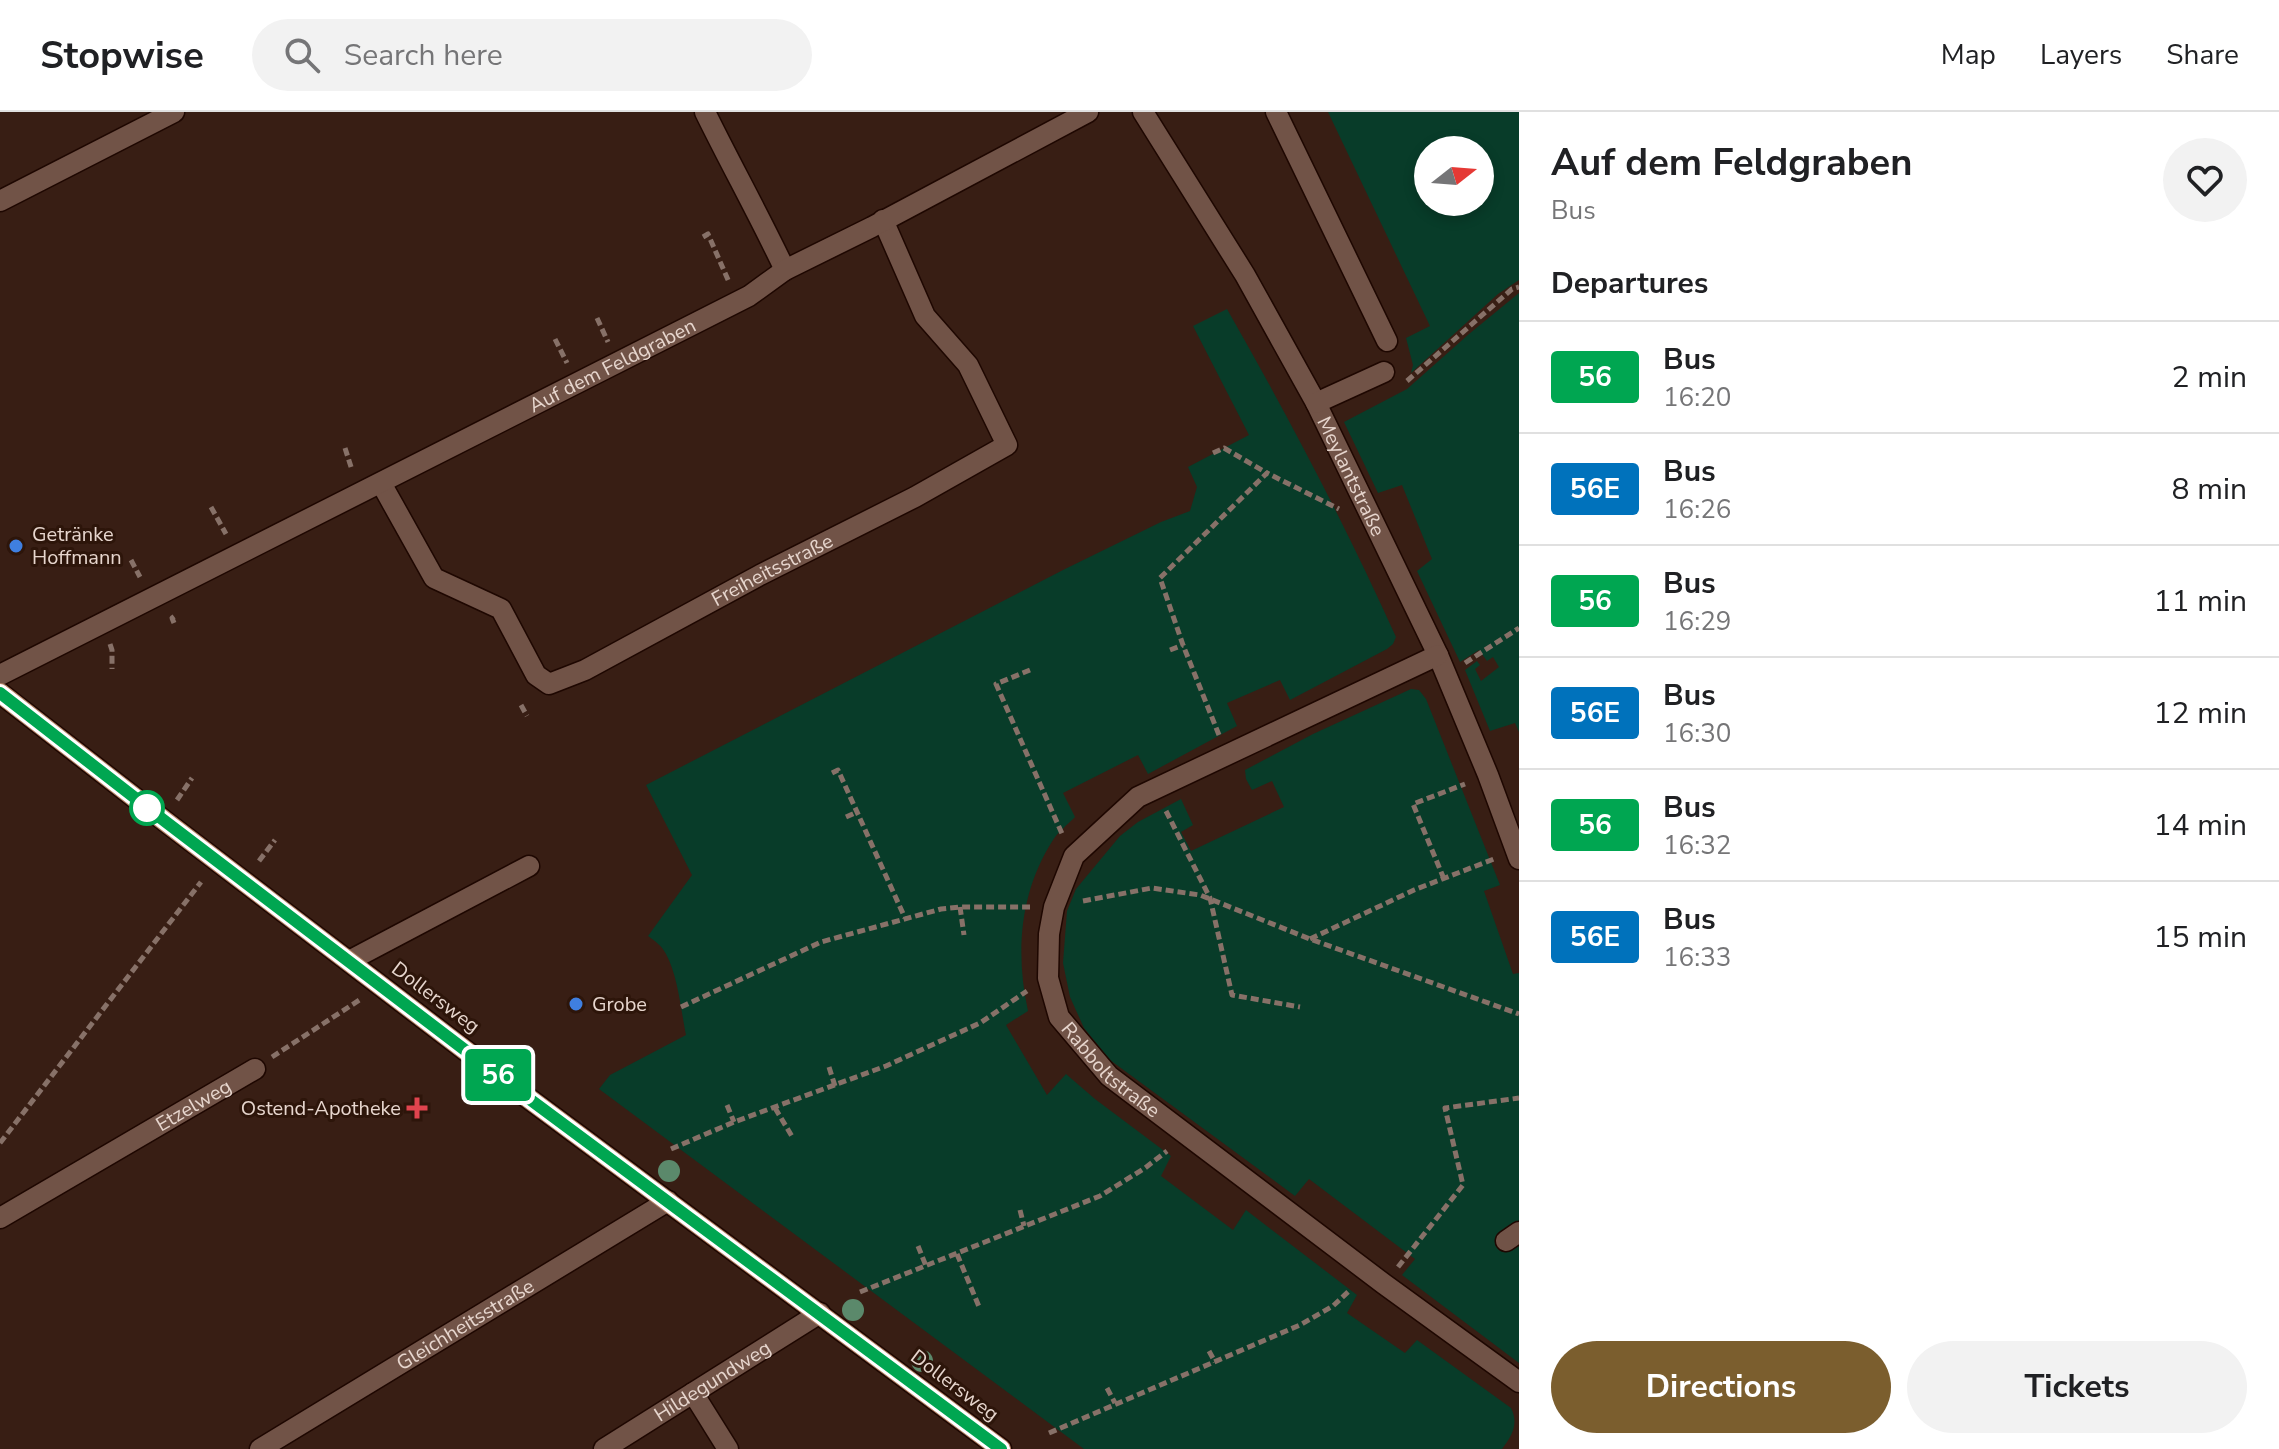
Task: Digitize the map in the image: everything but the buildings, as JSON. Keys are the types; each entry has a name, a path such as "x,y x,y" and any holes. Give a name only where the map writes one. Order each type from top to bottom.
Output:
{"main road":[{"name":"Dollersweg","path":"0,693 381,986 1001,1449"}],"street":[{"path":"0,201 174,112"},
{"path":"705,112 785,270"},
{"name":"Auf dem Feldgraben","path":"0,675 749,296 785,270 1088,112"},
{"name":"Meylantstraße","path":"1143,112 1245,275 1316,403 1438,655 1519,859"},
{"path":"1276,112 1387,341"},
{"name":"Freiheitsstraße","path":"381,483 434,578 501,609 536,675 549,684 585,670 760,575 915,497 1007,445 968,365 925,316 883,220"},
{"path":"1316,403 1384,372"},
{"name":"Rabboltstraße","path":"1438,655 1138,797 1073,858 1054,907 1049,934 1048,978 1059,1017 1109,1076 1519,1382"},
{"path":"349,961 529,866"},
{"name":"Etzelweg","path":"0,1218 255,1069"},
{"name":"Gleichheitsstraße","path":"260,1449 668,1201"},
{"name":"Hildegundweg","path":"604,1449 820,1313"},
{"path":"693,1393 728,1449"}],"path":[{"path":"703,237 708,234 738,301"},
{"path":"1398,389 1512,289 1519,287"},
{"path":"1213,453 1224,448 1341,511"},
{"path":"1227,755 1160,578 1267,473"},
{"path":"1458,667 1519,628"},
{"path":"1170,650 1183,645"},
{"path":"1030,670 996,684 1073,858"},
{"path":"521,705 527,716"},
{"path":"832,773 838,770 905,918"},
{"path":"177,800 192,778"},
{"path":"1444,879 1412,804 1465,784"},
{"path":"1154,789 1210,898 1232,995 1300,1007"},
{"path":"846,817 857,812"},
{"path":"259,861 275,840"},
{"path":"1310,939 1414,890 1495,859"},
{"path":"0,1143 201,882"},
{"path":"681,1007 821,942 905,918 960,907 1054,907 1152,888 1210,898 1310,939 1519,1014"},
{"path":"960,907 964,935"},
{"path":"671,1149 734,1122 886,1066 980,1023 1048,978"},
{"path":"255,1069 381,986"},
{"path":"829,1067 835,1086"},
{"path":"1049,1433 1300,1325 1376,1278 1463,1185 1443,1108 1519,1098"},
{"path":"727,1105 734,1122"},
{"path":"775,1108 793,1138"},
{"path":"860,1292 1100,1196 1165,1154 1181,1130"},
{"path":"1020,1210 1024,1226"},
{"path":"918,1246 926,1266"},
{"path":"957,1254 980,1309"},
{"path":"1209,1351 1215,1362"},
{"path":"1107,1388 1115,1403"}],"green space":[{"path":"1328,112 1519,112 1519,280 1498,294 1411,373 1413,365 1406,338 1430,326"},
{"path":"1519,293 1519,732 1515,723 1490,731 1465,670 1477,661 1480,665 1475,669 1481,681 1499,667 1493,657 1487,661 1479,650 1460,662 1417,571 1432,559 1402,485 1378,493 1344,422 1407,389"},
{"path":"1227,309 1315,471 1396,637 1387,649 1290,700 1280,680 1227,703 1237,726 1148,774 1138,755 1063,793 1075,817 1055,837 1042,860 1033,880 1023,922 1022,967 1028,1011 1006,1025 1047,1095 1066,1074 1171,1156 1161,1176 1233,1230 1246,1210 1357,1295 1347,1313 1405,1353 1417,1340 1511,1408 1513,1430 1502,1449 1084,1449 599,1089 610,1075 686,1035 670,963 662,949 648,936 692,875 646,785 1065,569 1190,511 1197,487 1188,467 1249,435 1193,326"},
{"path":"1411,689 1419,690 1426,699 1500,885 1484,891 1513,974 1519,973 1519,1363 1402,1275 1415,1259 1309,1179 1295,1196 1110,1060 1084,1028 1070,997 1063,963 1067,911 1076,889 1120,836 1138,822 1181,799 1193,825 1181,832 1191,851 1284,807 1272,781 1252,790 1245,770 1313,734"}],"bus line":[{"name":"56","path":"0,693 520,1092 1001,1449"}],"place":[{"name":"Getränke Hoffmann","path":"16,546"},
{"name":"Grobe","path":"576,1004"},
{"name":"Ostend-Apotheke","path":"417,1108"}]}
